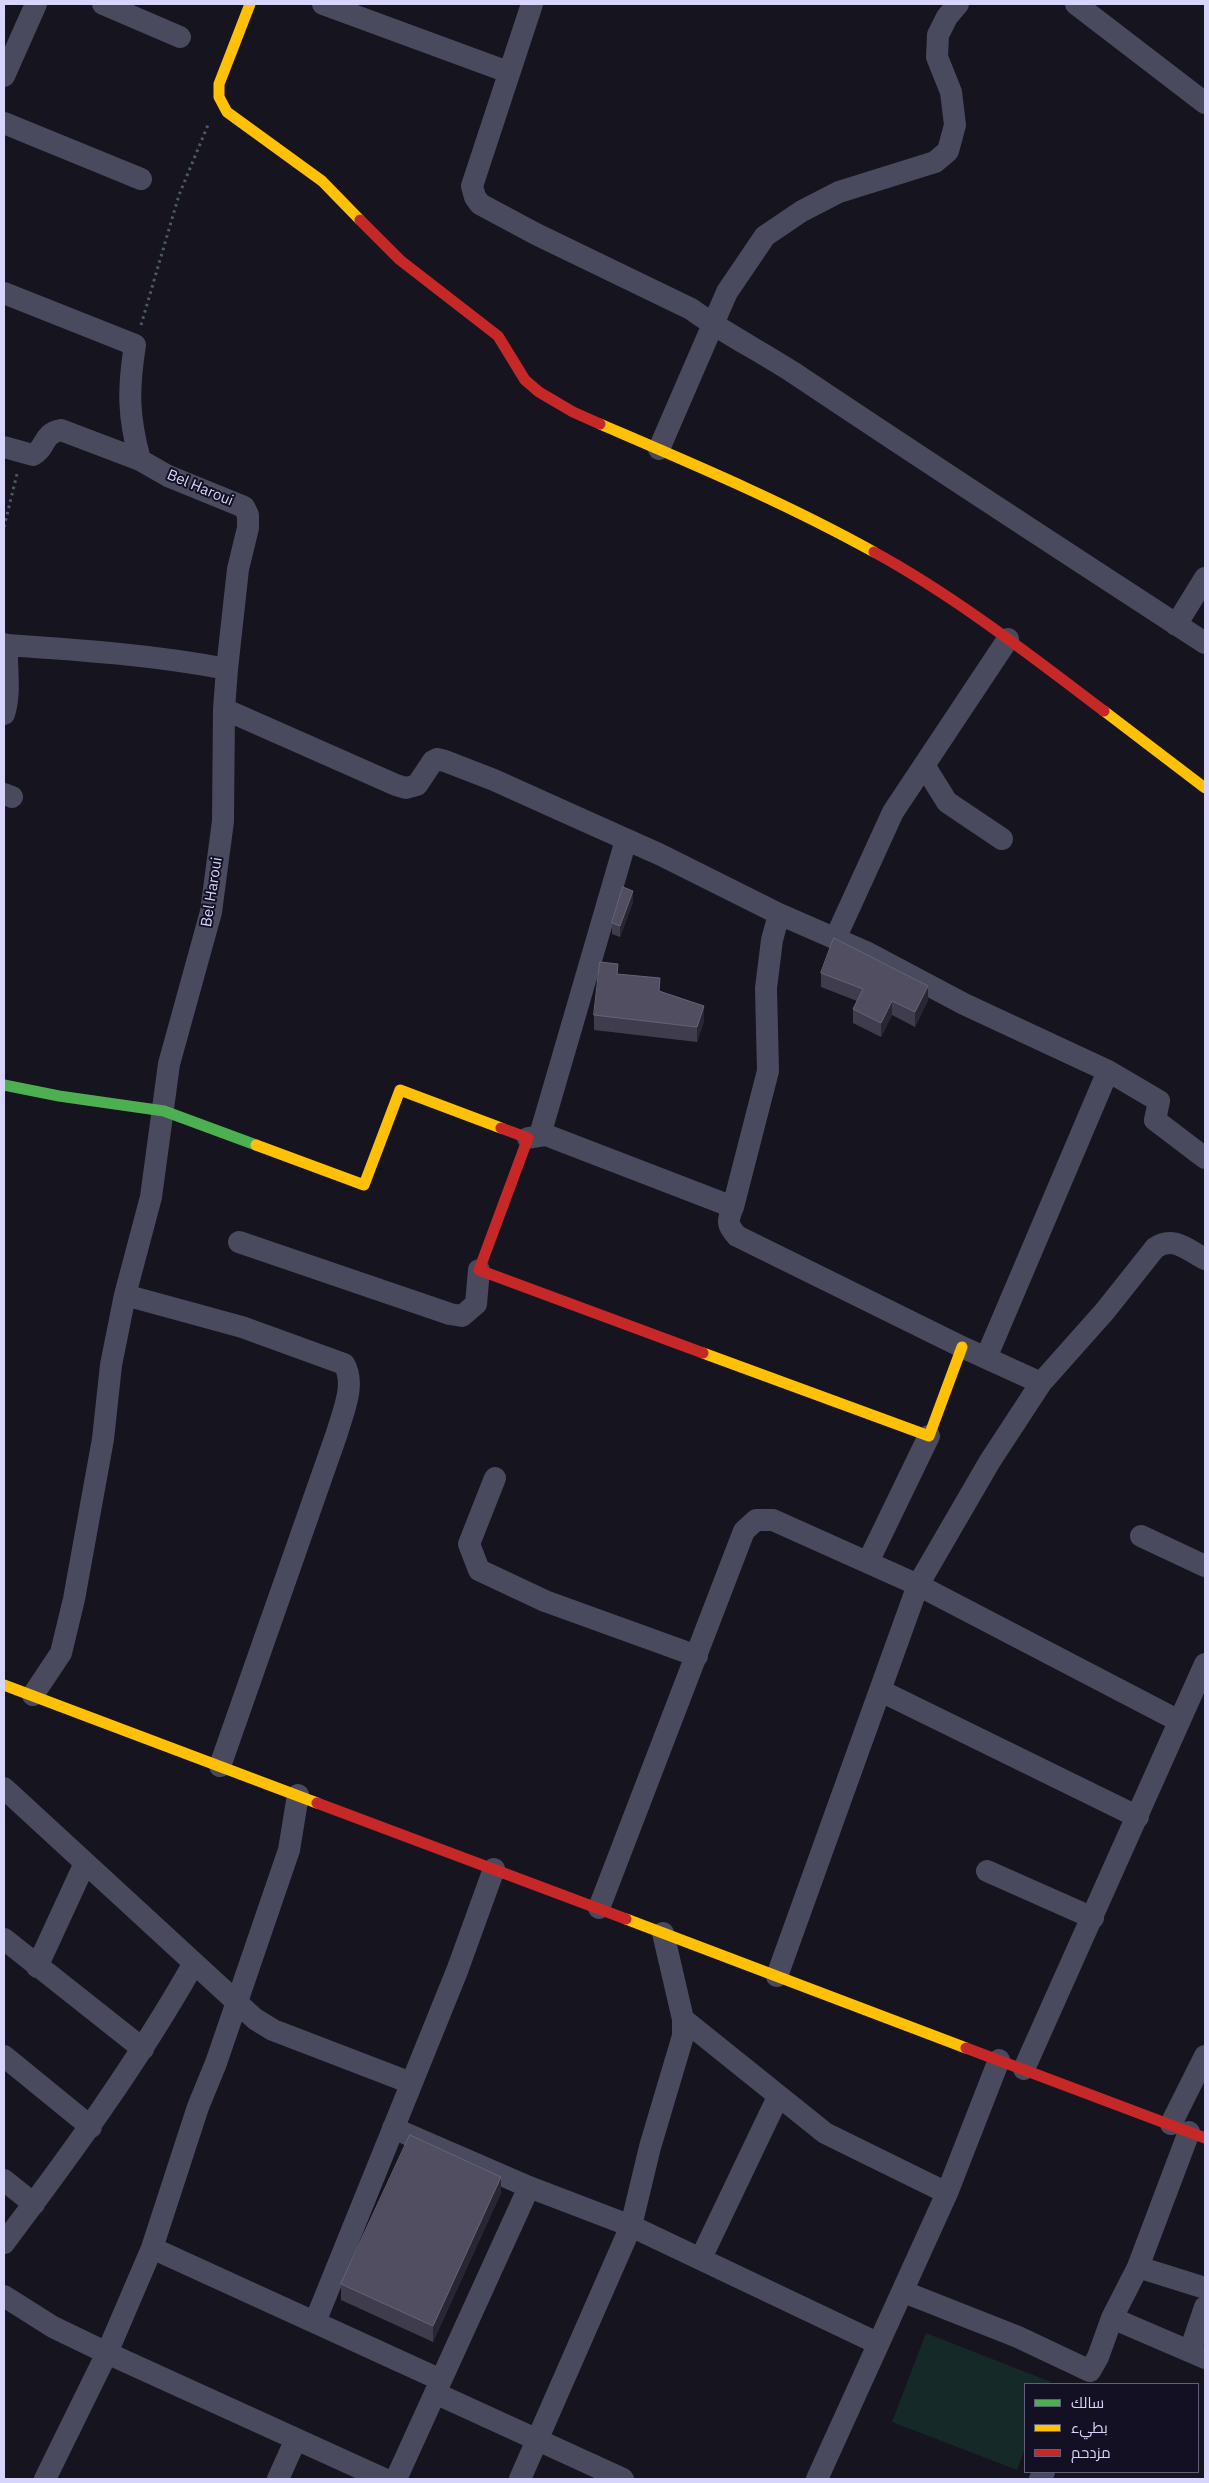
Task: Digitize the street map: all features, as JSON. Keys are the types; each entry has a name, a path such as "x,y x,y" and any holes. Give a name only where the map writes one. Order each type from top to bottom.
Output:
{"street":[{"path":"4,76 36,4"},
{"path":"103,4 180,37"},
{"path":"250,4 219,84 219,97 227,112 322,180 400,260 498,336 525,380 539,392 573,412 827,526 901,567 1008,639 1205,788"},
{"path":"322,4 508,72"},
{"path":"532,4 508,72 472,186 475,197 480,204 536,234 691,309 714,325 771,358 1014,520 1205,644"},
{"path":"659,449 714,325 726,292 765,236 802,210 839,192 935,162 948,151 955,125 951,92 937,57 938,36 948,17 958,4"},
{"path":"1076,4 1205,103"},
{"path":"4,123 140,179"},
{"path":"4,293 135,344 129,402 131,423 140,460"},
{"path":"13,450 33,455 40,452 45,439 51,432 61,430 140,460"},
{"name":"Bel Haroui","path":"33,1695 61,1653 74,1598 103,1439 111,1365 125,1295 151,1197 169,1064 211,912 223,820 224,709 227,669 238,569 248,528 248,515 244,507 236,502 168,476 140,460"},
{"path":"1176,625 1205,578"},
{"path":"835,939 893,812 1008,639"},
{"path":"4,714 8,690 5,645 93,651 190,662 227,669"},
{"path":"224,709 396,785 406,788 417,785 432,760 437,759 494,780 626,840 779,914 866,952 964,1004 1108,1071 1158,1101 1154,1120 1205,1158"},
{"path":"924,765 947,802 1002,839"},
{"path":"239,1242 365,1283 450,1314 462,1316 476,1304 479,1270 534,1136 626,840"},
{"path":"779,914 772,940 766,988 768,1071 733,1207 727,1220 728,1227 737,1236 962,1348 1041,1384"},
{"path":"986,1358 1108,1071"},
{"path":"4,1085 59,1096 164,1111 364,1185 400,1090 534,1136 546,1135 733,1207"},
{"path":"777,1976 881,1691 910,1601 990,1461 1041,1384 1105,1311 1155,1248 1163,1243 1173,1241 1205,1259"},
{"path":"479,1270 929,1436"},
{"path":"125,1295 242,1327 344,1364 349,1373 348,1390 337,1433 220,1766"},
{"path":"868,1562 929,1436 962,1348"},
{"path":"494,1478 469,1544 479,1570 545,1601 697,1656"},
{"path":"598,1908 744,1532 756,1520 773,1520 918,1585 1180,1721"},
{"path":"1141,1536 1205,1566"},
{"path":"1024,2069 1203,1673"},
{"path":"4,1685 1188,2131"},
{"path":"881,1691 1138,1817"},
{"path":"4,1788 255,2019 273,2030 411,2083"},
{"path":"51,2478 152,2248 198,2107 216,2063 289,1850 298,1795"},
{"path":"37,1967 85,1863"},
{"path":"315,2322 457,1971 494,1869"},
{"path":"987,1871 1093,1918"},
{"path":"520,2479 631,2226 650,2146 683,2036 683,2019 663,1933"},
{"path":"4,1939 143,2049"},
{"path":"4,2244 91,2127 143,2049 194,1963"},
{"path":"683,2019 825,2133 946,2193"},
{"path":"4,2056 91,2127"},
{"path":"904,2292 1018,2337 1087,2378 1098,2357 1112,2318 1138,2267 1188,2131 1205,2056"},
{"path":"817,2479 877,2343 904,2292 999,2060"},
{"path":"701,2258 778,2097"},
{"path":"393,2128 528,2187 631,2226 877,2343"},
{"path":"4,2180 34,2204"},
{"path":"396,2479 528,2187"},
{"path":"152,2248 315,2322 537,2440 622,2479"},
{"path":"1138,2267 1205,2288"},
{"path":"4,2296 53,2327 384,2479"},
{"path":"1112,2318 1198,2355 1205,2307"},
{"path":"278,2479 296,2439"}],"path":[{"path":"135,344 179,194 219,97"},
{"path":"4,527 13,450"}],"green space":[{"path":"926,2333 1051,2382 1024,2383 1024,2451 1017,2470 892,2422"}],"building":[{"path":"623,887 633,891 620,926 612,923"},
{"path":"834,938 928,986 915,1012 892,1001 881,1023 853,1009 863,989 821,973"},
{"path":"600,962 618,964 617,974 660,978 659,991 704,1006 697,1027 594,1015"},
{"path":"410,2135 501,2177 433,2326 341,2284"}],"traffic: fast":[{"path":"4,1085 59,1096 164,1111 256,1145"}],"traffic: slow":[{"path":"250,4 219,84 219,97 227,112 322,181 360,220"},
{"path":"600,424 773,501 874,552"},
{"path":"1104,711 1205,788"},
{"path":"256,1145 364,1185 400,1090 501,1128"},
{"path":"703,1353 929,1436 962,1347"},
{"path":"4,1685 317,1803"},
{"path":"626,1919 966,2048"}],"traffic: jam":[{"path":"360,220 400,260 498,336 525,380 539,392 573,412 600,424"},
{"path":"874,552 963,607 1104,711"},
{"path":"501,1128 528,1138 479,1270 703,1353"},
{"path":"317,1803 626,1919"},
{"path":"966,2048 1205,2138"}]}
